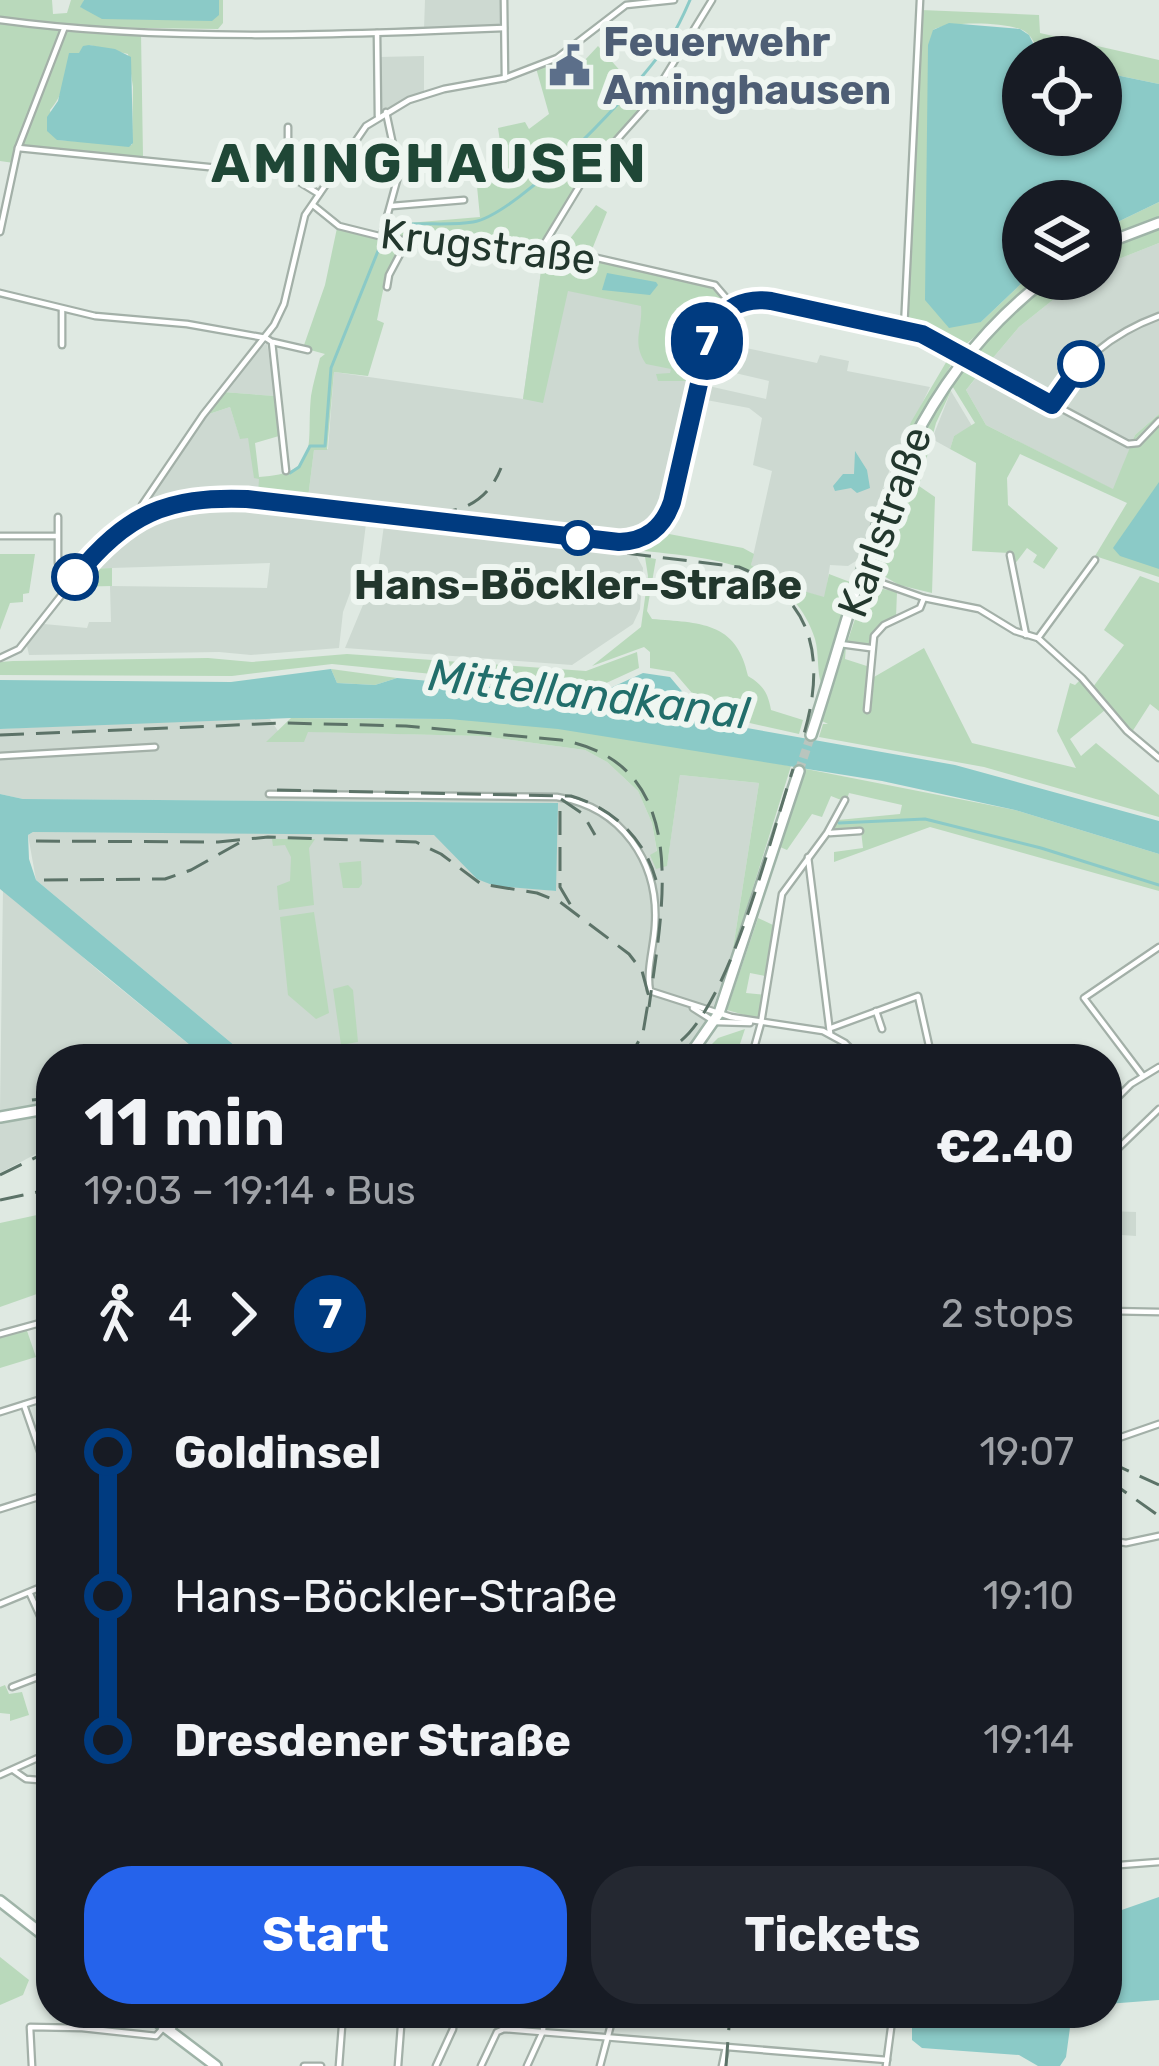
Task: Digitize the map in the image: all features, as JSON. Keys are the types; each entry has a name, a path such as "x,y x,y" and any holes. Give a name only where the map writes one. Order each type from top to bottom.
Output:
{"street":[{"path":"504,0 505,78"},
{"path":"141,516 142,505 203,415 269,340 284,304 301,226 358,135 386,112 444,89 505,78 568,50 627,3 674,0"},
{"path":"543,246 589,172 647,106 712,0"},
{"path":"904,328 920,0"},
{"path":"0,20 64,29 377,33 504,28"},
{"path":"0,232 4,192 64,29"},
{"path":"377,33 378,116"},
{"path":"382,237 399,172 386,112"},
{"path":"287,175 288,127"},
{"path":"18,148 287,175 319,194"},
{"path":"390,207 464,200"},
{"name":"Krugstraße","path":"311,204 339,226 382,237 480,248 543,246 715,286 734,306"},
{"path":"1122,237 1159,223"},
{"path":"388,286 407,241"},
{"path":"0,293 62,310 187,324 308,350"},
{"path":"0,658 19,649 115,534 141,516 190,500 247,499 613,542 641,539 670,510 707,341 716,322 734,306 761,299 904,328 938,341 1128,444 1138,443 1159,422"},
{"name":"Karlstraße","path":"811,735 910,441 963,357 1021,300"},
{"path":"62,310 62,345"},
{"path":"1052,405 1069,378 1097,350 1159,316"},
{"path":"269,340 286,471"},
{"path":"58,517 58,563 86,564"},
{"path":"0,536 58,536"},
{"path":"1010,555 1026,635"},
{"path":"1038,638 1095,560"},
{"path":"862,576 924,598 979,609 1038,638 1159,758"},
{"path":"867,710 870,648 878,630 920,608 924,598"},
{"path":"840,644 870,648"},
{"path":"0,756 155,747"},
{"path":"698,1044 717,1018 800,771"},
{"path":"269,794 557,797 602,812 631,838 649,869 656,895 650,991 717,1018 830,1030 918,997 928,1044"},
{"path":"755,1044 780,899 845,800"},
{"path":"827,833 860,831"},
{"path":"808,856 830,1030 845,1044"},
{"path":"1118,1044 1084,998 1159,947"},
{"path":"706,1009 715,1006 730,983"},
{"path":"686,1004 706,1009 717,1018"},
{"path":"876,1011 882,1029"},
{"path":"1122,1049 1142,1076"},
{"path":"1122,1094 1159,1067"},
{"path":"1122,1145 1159,1109"},
{"path":"0,1117 36,1111"},
{"path":"1122,1311 1159,1312"},
{"path":"0,1334 36,1324"},
{"path":"0,1412 36,1401"},
{"path":"24,1405 36,1440"},
{"path":"1122,1437 1159,1424"},
{"path":"0,1508 36,1497"},
{"path":"1122,1542 1159,1536"},
{"path":"0,1604 36,1591"},
{"path":"30,1594 36,1607"},
{"path":"12,1688 36,1678"},
{"path":"0,1775 36,1759"},
{"path":"13,1770 36,1780"},
{"path":"1122,1865 1159,1862"},
{"path":"0,1901 36,1930"},
{"path":"32,2066 29,2028 156,2036 174,2028"},
{"path":"166,2028 216,2066"},
{"path":"339,2066 343,2028"},
{"path":"398,2066 401,2028"},
{"path":"436,2066 452,2028"},
{"path":"527,2066 543,2028"},
{"path":"600,2066 611,2028"},
{"path":"481,2066 500,2030 886,2063 890,2028"},
{"path":"722,2066 726,2047"},
{"path":"304,2066 321,2066"}],"shaded area":[{"path":"425,0 502,0 502,21 497,26 424,29"},
{"path":"424,56 424,92 380,112 379,57"},
{"path":"1159,243 1159,414 1135,435 1114,490 986,425 966,390 1019,327 1053,300 1122,300 1122,258"},
{"path":"544,250 713,287 664,513 656,524 647,532 636,532 308,498 314,450 328,449 334,372 523,399"},
{"path":"267,343 275,396 223,392 262,347"},
{"path":"741,347 817,363 820,355 849,361 847,371 930,387 887,476 859,559 848,566 830,565 825,598 783,585 751,565 772,471 753,465 762,418 749,408 701,399 704,385 766,399 769,381 735,373"},
{"path":"951,391 972,426 954,436 950,449 932,439"},
{"path":"230,407 240,438 248,437 259,494 214,492 150,504 151,494 206,415"},
{"path":"207,500 367,516 361,563 343,612 339,648 251,655 29,655 27,646 44,624 87,628 89,622 111,622 110,586 267,588 270,563 79,569 131,521 151,510"},
{"path":"384,525 636,555 643,568 640,609 633,624 572,665 345,648 378,569"},
{"path":"270,719 278,731 482,736 585,750 607,762 638,791 652,823 657,852 667,865 680,775 759,783 732,955 702,1038 697,1044 233,1044 36,880 28,835 435,834 477,879 555,891 557,803 23,799 0,794 0,729"},
{"path":"3,888 189,1044 36,1044 36,1105 0,1112"},
{"path":"36,1115 36,1154 0,1173 0,1122"},
{"path":"1122,1212 1136,1212 1136,1236 1122,1235"}],"green space":[{"path":"0,0 52,0 53,14 67,13 71,0 84,0 81,8 219,15 219,0 223,0 223,23 218,29 74,27 0,18"},
{"path":"921,10 1039,15 1040,33 1053,36 1029,36 1020,29 995,24 933,30 981,322 1004,300 1017,300 964,346 906,319"},
{"path":"0,22 62,30 14,163 0,161"},
{"path":"66,31 141,33 143,157 22,143","holes":["89,45 128,54 132,145 57,140 50,110 80,54"]},
{"path":"598,46 633,85 630,95 643,106 587,171 546,236 483,245 395,237 396,224 480,217 475,166 503,162 498,128 525,122 529,129 549,114 536,68 559,58 571,75"},
{"path":"1122,52 1159,60 1159,84 1122,76"},
{"path":"1159,202 1159,220 1122,233 1122,220"},
{"path":"596,205 607,212 591,252 562,249"},
{"path":"1159,227 1159,243 1122,258 1122,242"},
{"path":"337,228 402,243 386,276 377,320 384,323 368,376 334,372 327,450 314,450 308,498 647,532 624,540 211,495 258,494 259,479 254,478 248,438 240,439 230,407 206,415 223,392 275,396 279,436 255,443 259,477 293,470 307,453 312,391 325,354 303,348 325,285"},
{"path":"544,250 713,287 727,305 709,327 696,381 658,381 656,374 671,369 646,364 642,356 638,342 641,306 568,291 543,403 523,399"},
{"path":"1030,300 1053,300 1019,327 987,365 976,350"},
{"path":"754,302 910,332 952,355 952,363 898,461 871,533 867,534 911,422 948,359 907,338 760,308 735,315 718,330 704,385 711,342 721,321"},
{"path":"963,370 978,375 966,390 986,425 1113,489 1135,435 1159,414 1159,577 1095,556 1127,503 1020,454 1007,478 1008,505 1058,548 1044,569 1033,562 1037,555 1027,548 1011,569 1009,553 972,551 976,463 950,449 954,436 975,423 951,384"},
{"path":"947,385 951,391 936,423 919,486 935,497 932,593 899,585 877,572 874,555 919,434"},
{"path":"671,519 669,534 743,548 754,554 751,565 783,585 824,597 829,574 850,582 821,683 815,639 787,594 745,569 644,551 641,543"},
{"path":"0,554 35,554 29,593 23,594 23,602 10,603 0,630"},
{"path":"645,557 656,559 647,611 652,619 700,624 725,635 743,658 748,676 764,690 771,710 803,720 799,734 710,714 674,672 650,668 650,652 644,647 592,666 641,627 648,576"},
{"path":"112,568 112,586 71,587 84,569"},
{"path":"1140,576 1159,583 1159,711 1150,704 1132,732 1093,687 1124,645 1104,630"},
{"path":"879,588 897,592 896,617 878,628 869,646 847,643 863,595"},
{"path":"846,646 845,659 873,668 874,677 924,648 972,743 1076,768 1057,731 1070,683 1080,680 1105,710 1070,739 1081,756 1096,743 1159,795 1159,817 984,767 819,737 823,724 828,724 822,721"},
{"path":"637,652 639,668 591,690 332,664 232,676 0,675 0,662 13,661 208,658 252,662 347,654 586,671"},
{"path":"331,669 397,678 375,685 337,683"},
{"path":"291,718 534,724 791,766 732,955 759,783 680,775 667,866 656,869 650,855 657,851 652,823 638,791 607,762 585,750 482,736 308,732 304,742 266,742"},
{"path":"806,769 1015,810 1159,854 1159,891 930,827 834,862 834,852 863,848 861,831 831,832 838,820 900,814 902,805 849,793 846,802 831,796 822,817 812,814 787,850 780,847"},
{"path":"272,839 315,839 309,848 314,905 279,910 277,886 290,881 291,857 285,845 273,846"},
{"path":"361,861 362,884 343,888 339,863"},
{"path":"314,912 329,1013 316,1019 288,995 280,917"},
{"path":"758,918 773,925 765,976 750,973 746,993 766,995 762,1020 727,1010"},
{"path":"348,985 353,990 358,1042 341,1044 333,989"},
{"path":"745,1029 740,1044 712,1044"},
{"path":"36,1215 36,1294 0,1307 0,1223"},
{"path":"26,1328 36,1357 0,1368 0,1336"},
{"path":"5,1685 9,1694 22,1692 29,1715 10,1721 10,1714 0,1713 0,1687"},
{"path":"0,1957 29,1980 23,1995 0,2005"}],"water":[{"path":"84,0 219,0 219,15 212,21 102,19 80,7"},
{"path":"949,23 1020,29 1029,35 1002,36 1002,156 1122,156 1122,76 1159,84 1159,202 1122,220 1122,180 1002,180 1004,300 981,322 949,328 925,300 928,45 933,30"},
{"path":"89,45 131,57 133,143 129,147 57,140 47,131 47,117 58,101 69,53 79,53"},
{"path":"607,273 658,285 650,295 602,290"},
{"path":"855,451 867,470 870,488 857,493 851,488 835,491 833,486 843,474 854,474"},
{"path":"1159,482 1159,569 1120,556 1113,548"},
{"path":"331,669 337,683 375,685 397,678 593,696 643,673 670,677 707,721 955,765 1159,821 1159,854 1015,810 882,781 558,729 449,719 291,718 0,729 0,680 231,682"},
{"path":"0,794 23,799 558,803 556,891 495,886 477,879 434,835 28,835 36,880 233,1044 189,1044 0,889"},
{"path":"1159,1897 1159,2000 1122,2003 1122,1910"},
{"path":"912,2028 1070,2028 1060,2066 1038,2066 1019,2055 922,2048 912,2040"}],"waterway":[{"path":"399,225 473,222 519,197 634,86 669,41 690,0"},
{"path":"290,473 299,467 310,446 325,446 331,368 382,241"},
{"path":"839,823 925,819 1159,885"}],"tunnel":[{"path":"799,771 811,735"}],"railway":[{"path":"433,512 475,502 501,468"},
{"path":"198,510 249,507 739,567 785,596 808,635 814,682 804,734"},
{"path":"0,735 284,723 406,726 561,740 604,754 633,778 651,809 660,846 660,927 649,1007"},
{"path":"676,1044 689,1033 722,979 793,769"},
{"path":"277,790 571,796 600,808 624,826 643,850 656,880"},
{"path":"561,799 583,814 595,835"},
{"path":"560,811 560,887 573,909"},
{"path":"36,841 218,842 268,837 416,842 481,884 537,893 560,902 629,954 642,971 649,997 637,1044"},
{"path":"44,880 165,879 239,843"},
{"path":"32,1100 36,1100"},
{"path":"0,1175 36,1157"},
{"path":"0,1200 36,1192"},
{"path":"1122,1468 1159,1485"},
{"path":"1122,1490 1159,1516"},
{"path":"726,2066 729,2028"}],"bus line":[{"name":"7","path":"75,577 131,522 156,508 200,499 247,499 619,542 641,539 659,526 672,502 711,331 724,312 750,300 922,334 1052,405 1081,364"}],"place":[{"name":"Feuerwehr Aminghausen","path":"569,66"},
{"name":"Hans-Böckler-Straße","path":"578,538"}],"district":[{"name":"AMINGHAUSEN","path":"430,164"}],"water label":[{"name":"Mittellandkanal","path":"589,694"}]}
